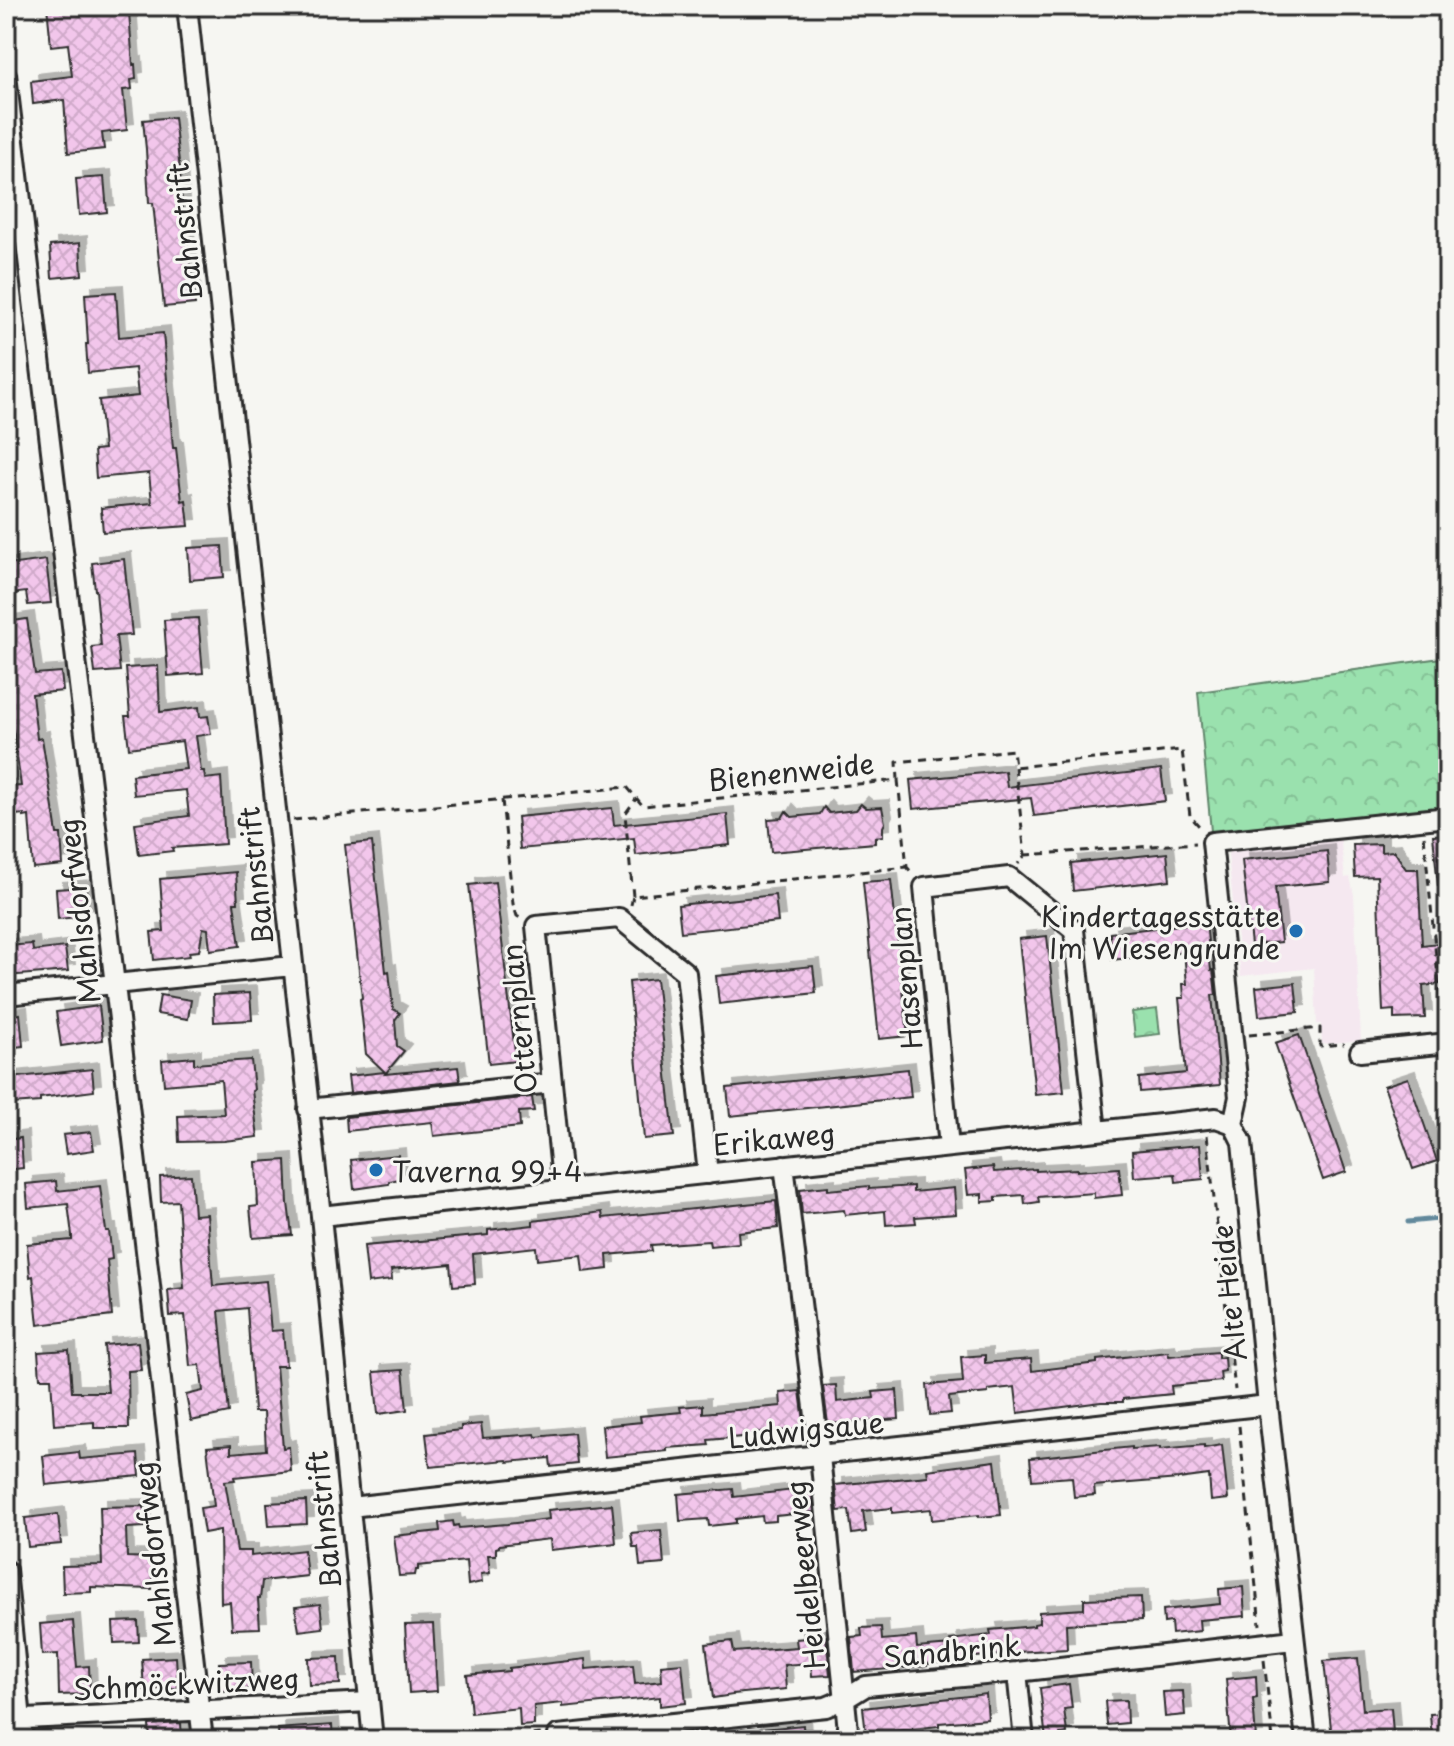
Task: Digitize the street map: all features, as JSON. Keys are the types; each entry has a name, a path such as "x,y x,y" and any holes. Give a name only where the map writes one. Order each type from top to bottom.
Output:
{"street":[{"name":"Bahnstrift","path":"187,6 321,1216 373,1740"},
{"name":"Mahlsdorfweg","path":"6,75 203,1740"},
{"path":"1212,842 1448,817"},
{"name":"Alte Heide","path":"1212,842 1239,1097 1233,1124 1242,1142 1306,1740"},
{"path":"1009,877 1074,930 1096,1131"},
{"name":"Hasenplan","path":"949,1147 924,887 1009,877"},
{"name":"Otternplan","path":"563,1190 536,926 619,918 627,925"},
{"path":"627,925 686,973 708,1174"},
{"path":"6,995 292,966"},
{"path":"1360,1052 1446,1043"},
{"path":"308,1109 552,1083"},
{"name":"Erikaweg","path":"321,1216 1206,1119 1216,1118 1233,1124"},
{"name":"Heidelbeerweg","path":"784,1165 820,1456 849,1740"},
{"name":"Ludwigsaue","path":"350,1507 1268,1405"},
{"path":"6,1570 14,1719 23,1740"},
{"name":"Sandbrink","path":"558,1735 659,1733 826,1707 866,1686 1293,1640"},
{"path":"1017,1672 1024,1740"},
{"name":"Schmöckwitzweg","path":"14,1719 369,1702"}],"path":[{"name":"Bienenweide","path":"277,821 627,787 643,806 898,780 897,762 1013,750 1015,767"},
{"path":"1009,877 1025,855 1015,767 1182,750 1190,816 1212,842"},
{"path":"898,780 907,867 924,887"},
{"path":"627,925 633,896 625,814 636,798"},
{"path":"502,800 513,904 517,916 536,926"},
{"path":"1423,820 1446,1043"},
{"path":"1025,855 1212,842"},
{"path":"633,896 907,867"},
{"path":"1233,1036 1320,1028 1320,1046 1359,1043 1360,1052"},
{"path":"1206,1119 1273,1740"},
{"path":"477,1740 558,1735"}],"shaded area":[{"name":"Kindertagesstätte Im Wiesengrunde","path":"1340,835 1345,878 1350,877 1354,895 1361,1040 1322,1044 1321,1024 1317,1024 1314,968 1241,976 1228,854 1233,847"}],"green space":[{"path":"1448,657 1448,817 1212,842 1198,692"},
{"path":"1157,1009 1160,1034 1135,1037 1132,1012"}],"building":[{"path":"47,6 88,6 89,15 129,12 136,79 131,80 132,89 123,90 127,130 102,133 104,149 68,153 64,100 33,104 31,81 72,76 68,44 51,46"},
{"path":"174,117 183,224 195,304 164,307 153,203 149,203 143,120"},
{"path":"104,177 107,212 79,215 76,179"},
{"path":"80,243 82,275 52,278 50,246"},
{"path":"116,292 119,337 163,333 173,448 176,448 182,501 186,500 189,526 103,532 101,508 152,503 149,473 96,478 94,450 104,449 99,400 138,396 135,368 88,373 85,294"},
{"path":"222,546 224,577 190,580 188,548"},
{"path":"124,559 132,635 116,636 120,671 95,673 92,647 101,646 92,563"},
{"path":"46,560 51,603 28,605 26,592 11,594 7,565"},
{"path":"198,618 203,673 168,676 164,620"},
{"path":"27,619 35,674 61,672 63,691 32,694 37,739 42,738 57,834 61,834 63,865 33,868 29,816 6,816 6,787 21,786 6,677 6,622"},
{"path":"158,666 160,712 199,707 200,717 208,716 211,734 196,736 205,779 221,777 225,844 172,848 173,851 139,855 135,823 189,816 186,790 134,795 132,775 186,769 182,741 129,748 125,716 130,716 126,668"},
{"path":"1161,769 1165,801 1034,816 1031,798 913,809 910,780 1005,771 1007,787"},
{"path":"861,804 866,808 882,807 885,823 883,836 875,837 875,843 771,852 768,819 782,818 786,811 792,817 820,814 824,807 829,813 856,810"},
{"path":"612,808 614,825 727,814 730,845 636,855 634,838 520,849 517,817"},
{"path":"1448,834 1448,885 1438,886 1433,835"},
{"path":"372,842 386,972 389,971 393,1009 400,1013 395,1020 397,1046 404,1051 385,1074 458,1067 460,1081 350,1093 348,1076 385,1072 366,1054 345,845"},
{"path":"1381,844 1381,852 1394,851 1406,869 1418,869 1422,945 1448,942 1448,983 1423,986 1425,1018 1394,1019 1394,1010 1383,1011 1377,876 1355,877 1353,845"},
{"path":"1327,851 1330,882 1275,887 1281,942 1251,945 1242,860"},
{"path":"1167,853 1170,880 1073,891 1071,863"},
{"path":"236,872 238,903 234,903 240,946 210,950 208,929 203,928 199,951 189,952 190,956 154,960 151,932 164,931 160,879"},
{"path":"891,880 908,1036 879,1039 863,882"},
{"path":"495,882 516,1061 489,1064 469,885"},
{"path":"86,887 88,916 58,919 56,889"},
{"path":"775,895 778,922 681,932 678,905"},
{"path":"1206,922 1216,995 1212,995 1220,1085 1140,1092 1139,1078 1186,1073 1179,998 1184,998 1183,984 1187,984 1184,952 1112,960 1110,933"},
{"path":"1047,936 1064,1092 1035,1095 1019,939"},
{"path":"32,944 33,951 65,947 68,971 6,976 6,946"},
{"path":"813,966 816,993 719,1004 716,976"},
{"path":"656,979 674,1136 644,1139 629,982"},
{"path":"1295,983 1298,1012 1259,1016 1256,987"},
{"path":"250,993 252,1020 214,1022 213,995"},
{"path":"160,995 191,1000 188,1019 157,1014"},
{"path":"99,1006 103,1040 61,1046 56,1012"},
{"path":"20,1014 23,1046 6,1048 6,1016"},
{"path":"1299,1035 1346,1172 1323,1180 1275,1043"},
{"path":"194,1057 194,1064 251,1060 258,1137 179,1142 178,1116 224,1114 221,1080 164,1085 162,1060"},
{"path":"92,1069 94,1091 40,1098 40,1102 11,1104 10,1078"},
{"path":"908,1069 911,1097 730,1116 727,1088"},
{"path":"1408,1078 1437,1161 1413,1169 1384,1086"},
{"path":"532,1097 534,1111 519,1112 520,1127 434,1136 432,1122 347,1131 346,1117"},
{"path":"91,1132 94,1150 66,1154 63,1135"},
{"path":"21,1138 23,1168 6,1170 6,1140"},
{"path":"1200,1145 1203,1179 1176,1182 1175,1174 1134,1177 1132,1151"},
{"name":"Taverna 99+4","path":"398,1155 400,1179 389,1181 389,1184 354,1189 351,1160"},
{"path":"286,1160 292,1235 253,1238 250,1207 258,1206 256,1162"},
{"path":"993,1167 994,1172 1119,1168 1122,1195 1094,1198 1094,1193 1038,1197 1039,1202 1025,1204 1024,1195 996,1197 996,1201 982,1202 982,1194 968,1195 965,1170"},
{"path":"191,1175 194,1215 207,1214 213,1286 266,1281 271,1331 283,1330 286,1366 276,1366 283,1448 289,1447 291,1471 234,1477 235,1480 225,1481 237,1551 251,1551 251,1556 304,1550 307,1576 262,1581 258,1599 260,1628 232,1629 230,1602 221,1603 220,1530 204,1533 200,1508 214,1506 207,1447 231,1445 231,1453 266,1450 264,1412 254,1412 247,1308 219,1311 229,1413 191,1421 186,1395 203,1391 200,1365 190,1366 185,1315 170,1316 168,1290 184,1288 178,1201 161,1202 160,1177"},
{"path":"56,1181 57,1191 100,1186 112,1259 107,1260 112,1316 38,1325 27,1244 72,1240 72,1235 68,1204 28,1208 26,1184"},
{"path":"828,1186 828,1190 913,1186 913,1192 954,1188 956,1214 915,1217 916,1223 886,1225 885,1211 845,1215 844,1210 802,1214 800,1189"},
{"path":"776,1201 778,1228 738,1232 739,1243 710,1246 709,1241 651,1245 652,1251 607,1255 608,1269 583,1272 581,1255 537,1260 536,1247 473,1254 475,1284 453,1286 451,1264 391,1270 392,1280 368,1283 364,1246 488,1235 488,1230 602,1212 603,1218"},
{"path":"138,1342 141,1370 128,1371 129,1428 94,1428 94,1422 54,1425 51,1378 40,1378 38,1352 69,1350 72,1392 108,1392 104,1345"},
{"path":"1168,1352 1169,1356 1218,1352 1218,1358 1224,1357 1225,1371 1220,1372 1221,1381 1171,1386 1172,1394 1123,1399 1123,1402 1018,1413 1015,1387 988,1390 988,1393 949,1397 951,1413 930,1415 927,1385 963,1382 961,1357 985,1355 985,1363 1031,1359 1032,1371"},
{"path":"403,1370 407,1410 378,1414 374,1372"},
{"path":"836,1385 837,1402 874,1398 873,1392 897,1390 899,1419 828,1424 823,1386"},
{"path":"800,1391 805,1429 753,1433 753,1436 708,1440 709,1445 605,1457 602,1426 641,1422 640,1416 681,1412 680,1407 703,1405 703,1413 781,1406 780,1393"},
{"path":"481,1424 483,1438 574,1433 577,1464 551,1467 550,1458 430,1467 426,1434"},
{"path":"1204,1445 1204,1448 1222,1445 1228,1499 1211,1501 1209,1475 1094,1486 1095,1495 1074,1497 1072,1477 1032,1480 1030,1458 1132,1447 1160,1449"},
{"path":"79,1452 80,1459 138,1454 140,1476 46,1485 43,1456"},
{"path":"995,1461 1001,1515 932,1520 931,1509 892,1513 892,1508 863,1511 866,1532 852,1534 849,1510 838,1511 835,1485 928,1476 927,1470"},
{"path":"811,1488 814,1512 776,1516 776,1521 763,1522 762,1516 709,1526 708,1519 680,1521 678,1494 733,1489 734,1497"},
{"path":"306,1501 307,1524 269,1526 267,1503"},
{"path":"612,1504 616,1543 551,1550 550,1539 499,1545 496,1555 488,1555 490,1573 481,1574 482,1582 468,1585 466,1561 418,1566 415,1575 399,1576 394,1536 440,1531 439,1523 453,1521 454,1526 458,1525 459,1528 507,1524 549,1519 548,1510"},
{"path":"144,1506 145,1527 126,1528 127,1557 153,1558 152,1589 91,1587 91,1592 63,1593 62,1566 102,1565 100,1507"},
{"path":"58,1514 61,1544 28,1547 25,1518"},
{"path":"661,1530 664,1564 640,1566 638,1547 633,1547 631,1533"},
{"path":"1243,1587 1245,1616 1199,1620 1200,1631 1172,1634 1171,1622 1164,1623 1163,1610 1220,1604 1219,1589"},
{"path":"1141,1597 1142,1620 1066,1624 1067,1649 1016,1652 927,1666 854,1672 851,1637 862,1636 861,1628 881,1627 882,1640 916,1637 917,1648 951,1645 950,1640 991,1635 990,1630 1034,1626 1039,1623 1039,1612 1084,1609 1084,1599"},
{"path":"320,1604 323,1628 299,1631 295,1607"},
{"path":"73,1621 77,1667 89,1666 90,1694 59,1695 58,1654 42,1655 40,1624"},
{"path":"138,1621 139,1642 114,1643 113,1622"},
{"path":"433,1624 437,1691 409,1693 405,1625"},
{"path":"826,1636 830,1675 812,1676 811,1663 784,1665 786,1689 713,1698 706,1644 732,1641 734,1652 797,1647 796,1639"},
{"path":"176,1657 178,1688 144,1690 142,1659"},
{"path":"339,1657 340,1684 309,1685 308,1658"},
{"path":"1358,1658 1363,1710 1391,1708 1393,1732 1332,1738 1324,1661"},
{"path":"585,1659 586,1669 633,1665 635,1684 662,1681 661,1665 682,1663 686,1703 660,1706 660,1697 563,1707 563,1703 534,1706 534,1725 520,1726 519,1708 471,1713 467,1675"},
{"path":"251,1662 252,1689 221,1691 219,1663"},
{"path":"1256,1676 1257,1698 1253,1699 1256,1739 1231,1740 1226,1679"},
{"path":"1069,1684 1072,1708 1064,1709 1067,1733 1060,1734 1060,1740 1046,1740 1040,1688"},
{"path":"1183,1691 1185,1715 1165,1717 1163,1692"},
{"path":"986,1694 988,1719 866,1734 863,1708"},
{"path":"1126,1700 1127,1723 1107,1725 1105,1701"},
{"path":"1448,1713 1448,1740 1432,1740 1430,1714"},
{"path":"181,1723 182,1740 150,1740 149,1725"},
{"path":"332,1725 333,1740 279,1740 278,1729"},
{"path":"803,1725 804,1740 754,1740 753,1730"}],"waterway":[{"path":"1408,1222 1448,1218"}],"place":[{"name":"Kindertagesstätte Im Wiesengrunde","path":"1296,931"},
{"name":"Taverna 99+4","path":"376,1170"}]}
